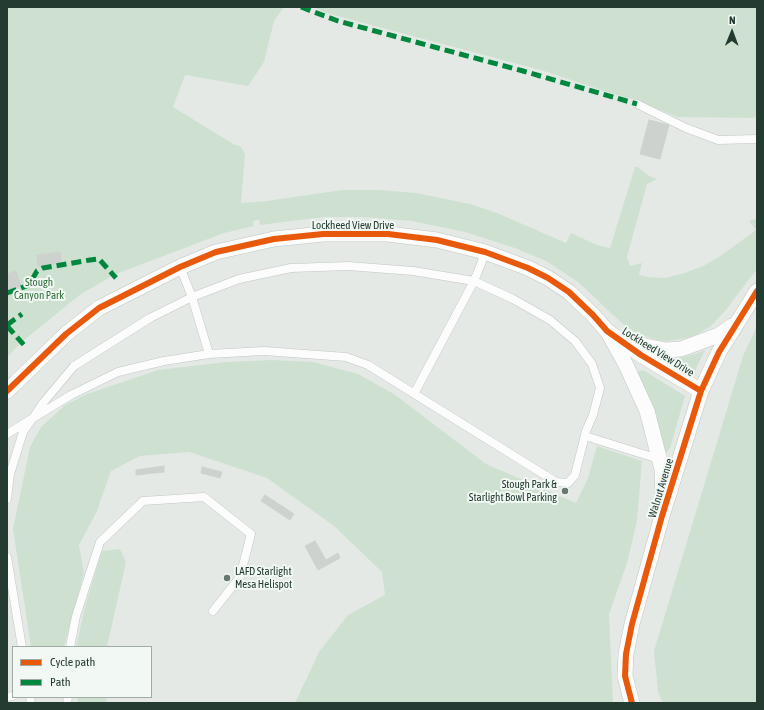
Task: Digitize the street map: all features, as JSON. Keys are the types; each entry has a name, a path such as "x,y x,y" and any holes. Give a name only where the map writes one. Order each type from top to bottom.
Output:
{"street":[{"name":"Lockheed View Drive","path":"7,390 66,334 99,308 180,267 216,252 274,239 323,234 388,234 436,240 485,252 528,268 548,278 563,288 593,315 607,331 626,365 647,411 662,469 664,489 662,516"},
{"name":"Walnut Avenue","path":"632,703 625,676 626,654 632,624 662,516 701,391 719,352 757,291"},
{"name":"Lockheed View Drive","path":"607,331 644,346 666,350 680,349 719,335 739,319"},
{"name":"Lockheed View Drive","path":"607,331 641,355 701,391"}],"lane":[{"path":"637,104 686,128 718,140 757,139"},
{"path":"414,394 474,281 485,252"},
{"path":"7,434 33,418 71,395 118,372 209,354 264,351 346,356 368,365 556,482 568,483 575,475 600,388 592,364 575,341 550,320 513,299 474,281 413,271 355,266 291,268 239,279 192,297 150,318 74,366 43,403 33,418 23,432 10,474 7,499"},
{"path":"180,267 192,297 209,354"},
{"path":"585,436 678,465"},
{"path":"70,646 76,616 100,542 143,501 204,497 251,534 240,577 213,611"},
{"path":"7,557 22,646"}],"green space":[{"name":"Stough Canyon Park","path":"7,7 284,7 274,21 264,62 248,86 185,75 173,107 235,145 240,146 243,150 245,155 241,203 267,201 342,190 379,190 416,193 470,204 497,213 566,243 571,233 597,245 610,248 635,167 638,167 649,176 657,179 647,184 627,257 630,266 642,263 639,275 665,278 685,273 703,266 719,257 756,230 749,221 757,218 757,269 725,311 711,326 694,336 667,341 657,340 638,334 625,326 578,282 546,261 515,248 465,232 412,221 362,217 326,217 260,225 259,220 253,221 254,226 224,233 116,274 81,294 24,340 7,357"},
{"path":"313,7 757,7 757,115 754,118 677,117 636,100 544,71 326,13"},
{"path":"757,326 757,703 663,703 658,692 654,651 743,356"},
{"path":"705,350 694,373 670,358 683,357"},
{"path":"272,360 313,362 358,374 394,394 486,464 576,503 588,478 597,446 642,461 637,521 627,563 609,614 613,703 295,703 319,652 348,615 385,595 382,572 334,526 267,478 189,452 140,456 111,471 97,511 79,545 84,573 64,646 31,646 13,529 30,447 41,427 65,405 87,394 158,370 226,362"},
{"path":"643,370 685,396 670,448 667,452 664,452 637,375 638,372"},
{"path":"120,549 126,562 107,646 76,646 85,607 102,551"},
{"path":"77,698 107,698 106,703 78,703"}],"building":[{"path":"649,120 669,125 660,159 640,154"},
{"path":"60,252 61,263 38,266 37,255"},
{"path":"16,271 21,286 7,291 7,274"},
{"path":"164,466 164,472 136,475 136,470"},
{"path":"202,467 222,472 220,478 201,473"},
{"path":"265,495 294,514 290,520 261,501"},
{"path":"315,541 326,560 338,553 340,558 318,570 305,546"}],"marked path":[{"path":"301,7 338,21 523,71 637,104"},
{"path":"7,293 29,285 37,271 43,268 90,260 99,259 116,278"},
{"path":"7,325 22,314"},
{"path":"7,326 24,345"}],"cycle path":[{"path":"7,391 66,334 99,308 180,267 216,252 274,239 323,234 388,234 437,240 485,252 528,268 548,278 569,292 607,331 641,355 701,391"},
{"path":"632,703 625,676 626,654 632,624 662,516 701,391 719,352 757,291"}],"place":[{"name":"Stough Park & Starlight Bowl Parking","path":"565,491"},
{"name":"LAFD Starlight Mesa Helispot","path":"227,578"}]}
